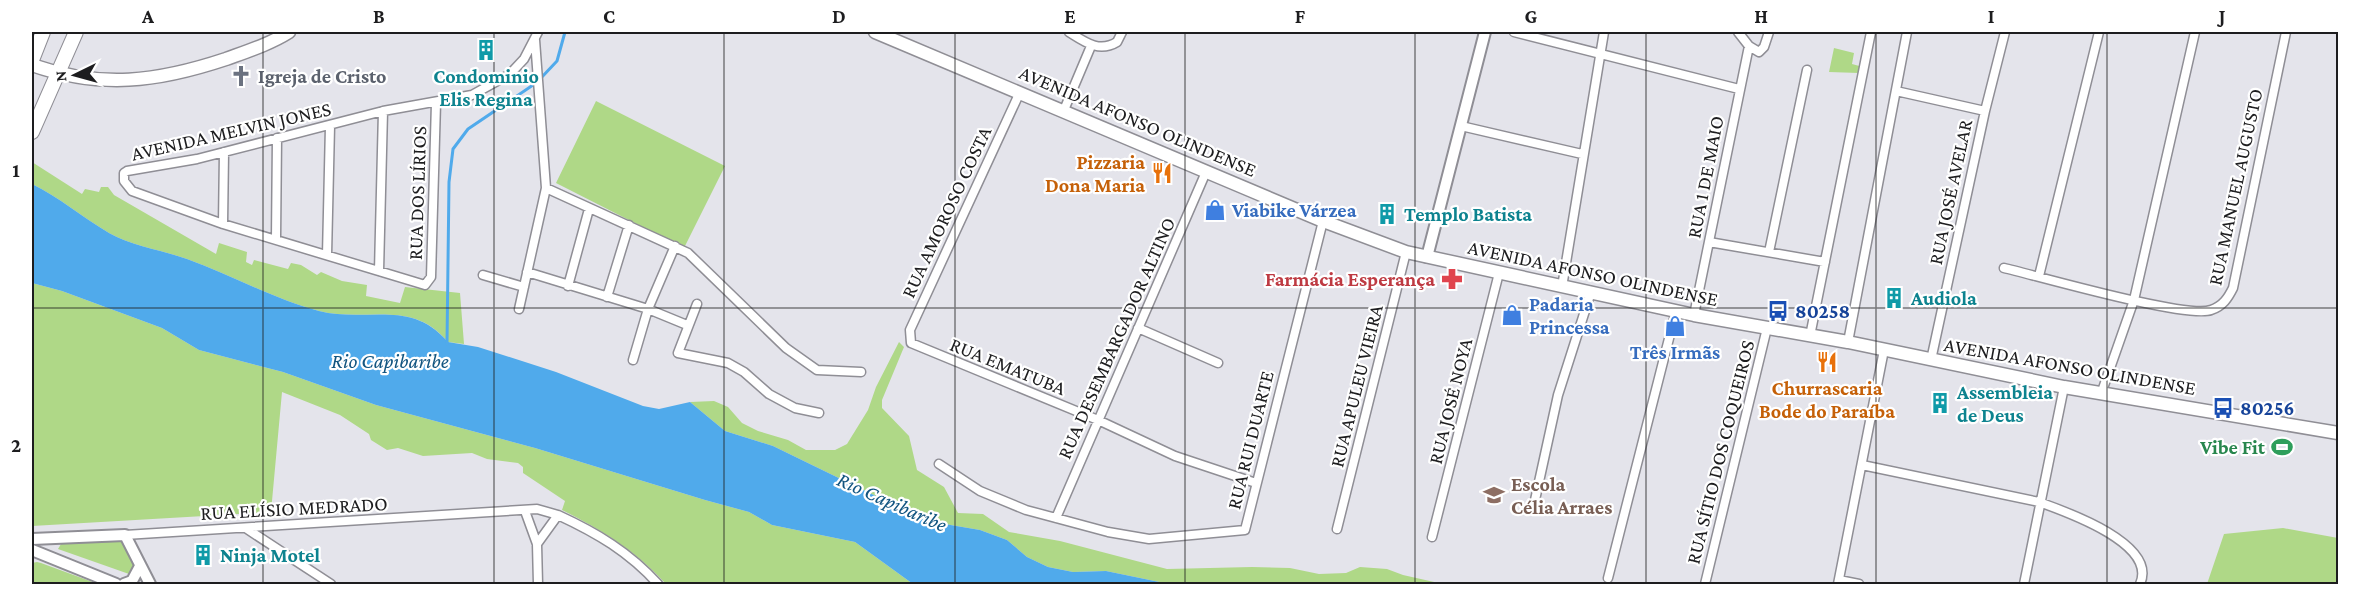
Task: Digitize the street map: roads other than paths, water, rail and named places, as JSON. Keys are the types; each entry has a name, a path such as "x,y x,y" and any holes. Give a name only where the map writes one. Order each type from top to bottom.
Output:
{"main road":[{"path":"32,60 43,32"},
{"path":"32,132 76,32"},
{"path":"32,66 96,80 125,82 176,74 259,48 289,32"},
{"name":"AVENIDA AFONSO OLINDENSE","path":"875,32 1323,221 1406,252 1694,315 1848,342 2064,387 2338,433"}],"street":[{"path":"1069,32 1091,46 1110,46 1117,42 1122,32"},
{"path":"1427,257 1485,32"},
{"path":"1514,32 1739,88"},
{"path":"1562,287 1582,154 1604,32"},
{"path":"1737,32 1749,46 1759,51 1764,47 1769,32"},
{"path":"1810,336 1871,32"},
{"path":"1848,342 1907,32"},
{"name":"RUA JOSÉ AVELAR","path":"1931,360 1985,111 2005,32"},
{"path":"2039,276 2099,32"},
{"path":"2101,394 2134,300 2195,32"},
{"name":"RUA MANUEL AUGUSTO","path":"2004,268 2134,300 2195,311 2210,311 2226,302 2233,288 2286,32"},
{"path":"519,309 546,188 536,34"},
{"name":"AVENIDA MELVIN JONES","path":"428,283 422,285 276,238 223,224 132,191 123,175 127,171 224,152 383,111 436,103 472,94 510,74 524,59 536,34"},
{"path":"1064,110 1091,46"},
{"name":"RUA 1 DE MAIO","path":"1694,315 1749,46"},
{"path":"1768,252 1807,70"},
{"name":"RUA AMOROSO COSTA","path":"915,347 909,339 910,330 1020,92"},
{"path":"1896,92 1985,111"},
{"name":"RUA DOS LÍRIOS","path":"428,283 431,277 436,103"},
{"path":"379,272 383,111"},
{"path":"327,255 330,126"},
{"path":"1461,126 1582,154"},
{"path":"276,138 276,238"},
{"path":"223,224 224,152"},
{"name":"RUA DESEMBARGADOR ALTINO","path":"1056,518 1206,172"},
{"path":"546,188 688,253 786,348 817,370 861,372"},
{"path":"568,286 589,209"},
{"name":"RUA RUI DUARTE","path":"939,464 980,490 1026,510 1108,532 1149,539 1245,530 1323,221"},
{"path":"607,297 629,225"},
{"path":"1709,242 1825,262"},
{"path":"633,360 648,309 675,246"},
{"name":"RUA APULEU VIEIRA","path":"1337,529 1406,252"},
{"path":"526,272 648,309 687,325"},
{"name":"RUA JOSÉ NOYA","path":"1432,537 1499,273"},
{"path":"483,275 524,287"},
{"path":"1535,500 1558,395 1591,292"},
{"path":"698,304 687,325 678,353 728,363 744,372 770,394 795,408 819,413"},
{"path":"1608,578 1676,311"},
{"path":"1138,328 1218,363"},
{"name":"RUA SÍTIO DOS COQUEIROS","path":"1705,585 1767,328"},
{"name":"RUA EMATUBA","path":"915,347 1098,420 1175,456 1256,483"},
{"path":"1860,585 1839,582 1884,350"},
{"path":"2024,585 2064,387"},
{"path":"1862,465 2039,502 2094,524 2133,551 2142,566 2140,585"},
{"name":"RUA ELÍSIO MEDRADO","path":"32,539 247,529 537,509 558,515 600,535 625,552 658,585"},
{"path":"525,511 537,544 538,585"},
{"path":"537,544 558,515"},
{"path":"247,529 331,585"},
{"path":"125,535 150,585"},
{"path":"32,550 116,585"},
{"path":"124,585 132,581 140,566"}],"water":[{"name":"Rio Capibaribe","path":"32,184 109,233 137,245 187,259 302,306 337,314 388,314 419,320 434,329 448,342 478,347 556,372 643,406 659,409 690,402 725,431 773,446 927,521 980,530 1007,540 1027,557 1048,567 1073,572 1106,571 1169,584 913,584 855,542 772,525 749,512 535,448 376,405 283,372 199,350 162,328 62,291 32,283"}],"waterway":[{"path":"541,78 557,61 565,32"},
{"path":"447,344 449,182 453,149 468,129 536,83"}],"place":[{"name":"Condominio Elis Regina","path":"486,50"},
{"name":"Igreja de Cristo","path":"241,76"},
{"name":"Pizzaria Dona Maria","path":"1162,173"},
{"name":"Viabike Várzea","path":"1215,210"},
{"name":"Templo Batista","path":"1387,214"},
{"name":"Farmácia Esperança","path":"1452,279"},
{"name":"Audiola","path":"1894,298"},
{"name":"80258","path":"1778,311"},
{"name":"Padaria Princessa","path":"1512,315"},
{"name":"Três Irmãs","path":"1675,326"},
{"name":"Churrascaria Bode do Paraíba","path":"1827,362"},
{"name":"Assembleia de Deus","path":"1940,403"},
{"name":"80256","path":"2223,408"},
{"name":"Vibe Fit","path":"2282,447"},
{"name":"Escola Célia Arraes","path":"1494,495"},
{"name":"Ninja Motel","path":"203,555"}]}
